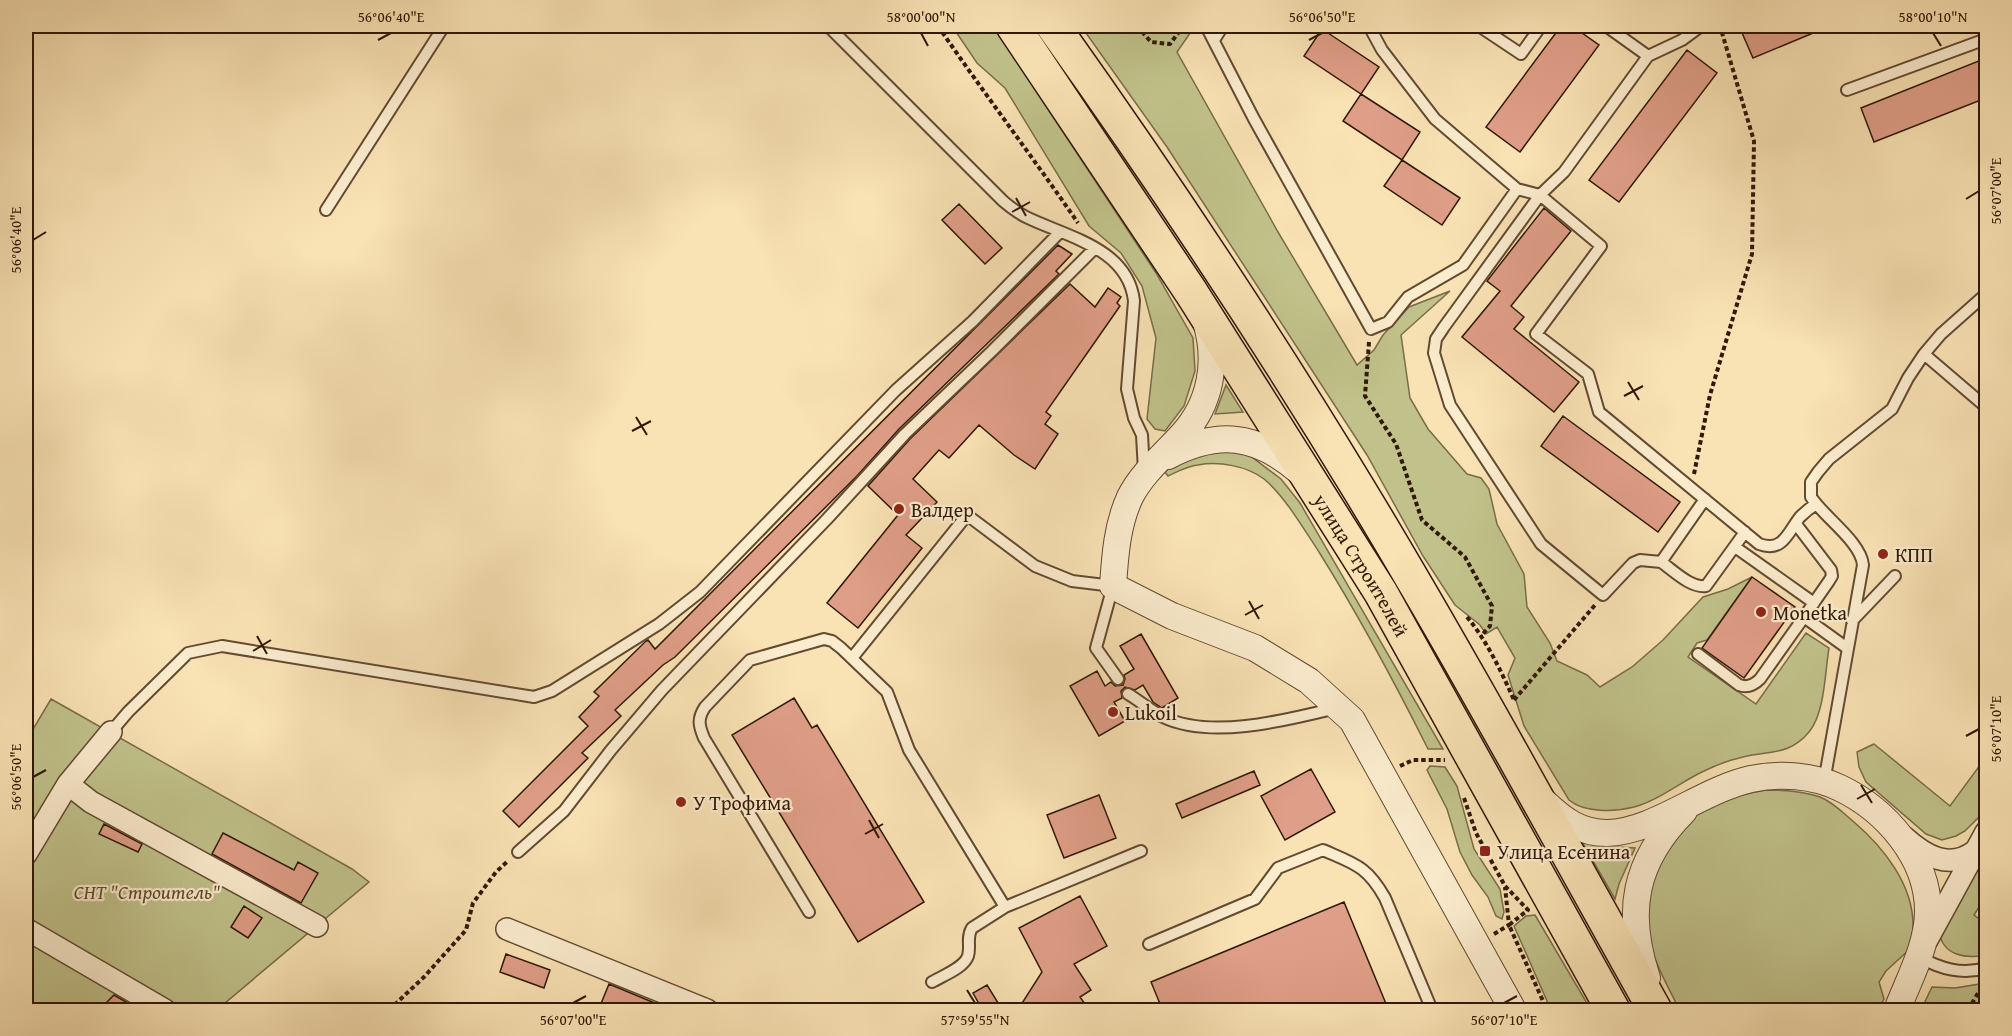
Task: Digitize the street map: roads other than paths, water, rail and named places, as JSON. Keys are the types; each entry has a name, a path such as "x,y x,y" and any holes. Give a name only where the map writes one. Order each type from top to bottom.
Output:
{"main road":[{"name":"улица Строителей","path":"1013,26 1191,291 1387,603 1613,1011"},
{"name":"улица Строителей","path":"1053,26 1147,158 1278,358 1465,671 1657,1011"}],"street":[{"path":"1191,291 1209,333 1211,375 1204,398 1193,421 1151,468 1130,497 1117,536 1113,586 1172,616 1255,648 1309,681 1352,720 1513,1011"},
{"path":"1151,468 1184,448 1207,440 1247,441 1275,452 1287,460 1302,473 1322,497"},
{"path":"26,854 68,784 111,732"},
{"path":"1526,780 1561,818 1575,827 1590,832 1607,833 1625,831 1644,825 1732,784 1753,779 1791,776 1824,782 1857,798 1918,850 1940,860 1956,860 1969,856 1975,851"},
{"path":"68,784 91,802 317,926"},
{"path":"1657,1011 1637,942 1636,892 1653,848 1665,831 1694,800"},
{"path":"1890,824 1918,866 1927,898 1927,926 1918,957 1897,1011"},
{"path":"1918,957 1986,832"},
{"path":"26,929 165,1011"},
{"path":"507,929 707,1011"}],"lane":[{"path":"326,210 444,26"},
{"path":"828,26 1003,201 1023,216 1095,248 1121,267 1133,291 1134,301 1127,388 1151,468"},
{"path":"1206,26 1254,119 1371,329 1388,322 1408,297 1464,265 1518,189"},
{"path":"1214,40 1223,26"},
{"path":"1369,26 1382,50 1435,119 1518,189 1540,195 1601,246 1536,334 1588,374 1599,412 1759,544 1768,548 1784,540 1802,515 1816,504"},
{"path":"1479,26 1521,54 1541,26"},
{"path":"1606,26 1648,56"},
{"path":"1701,26 1682,40 1648,56 1564,172 1540,195 1440,333 1436,339 1434,353 1450,405 1541,544 1603,595 1633,563 1640,560 1661,562 1691,583 1699,587 1706,586 1745,532"},
{"path":"1847,90 1986,39"},
{"path":"111,732 188,653 222,646 534,697 552,692 659,624 700,592 896,390 973,321 1059,232"},
{"path":"518,852 564,811 611,750 662,690 820,527 905,434 1095,248"},
{"path":"1824,782 1863,565 1857,549 1811,497 1811,482 1829,459 1892,409 1924,354 1941,334 1986,294"},
{"path":"1924,354 1986,407"},
{"path":"1661,562 1705,499"},
{"path":"852,658 967,515 1035,566 1072,581 1113,586 1096,648 1118,679"},
{"path":"1698,654 1739,684 1752,685 1760,679 1829,581 1832,570 1796,524"},
{"path":"1735,547 1814,603"},
{"path":"1852,621 1895,576"},
{"path":"1804,617 1847,648"},
{"path":"809,912 704,738 699,726 699,715 750,660 824,639 832,641 887,692 909,750 1005,907"},
{"path":"1128,694 1164,717 1206,729 1282,721 1338,707"},
{"path":"1149,944 1255,898 1278,868 1323,850 1367,872 1376,882 1385,898 1432,1011"},
{"path":"932,982 964,962 968,956 969,932 972,928 1005,907 1141,851"},
{"path":"1918,957 1947,970 1970,971 1986,968"}],"place":[{"name":"Валдер","path":"899,509"},
{"name":"КПП","path":"1883,554"},
{"name":"Monetka","path":"1761,612"},
{"name":"Lukoil","path":"1113,712"},
{"name":"У Трофима","path":"681,802"},
{"name":"Улица Есенина","path":"1485,851"}],"park label":[{"name":"СНТ \"Строитель\"","path":"147,891"}]}
